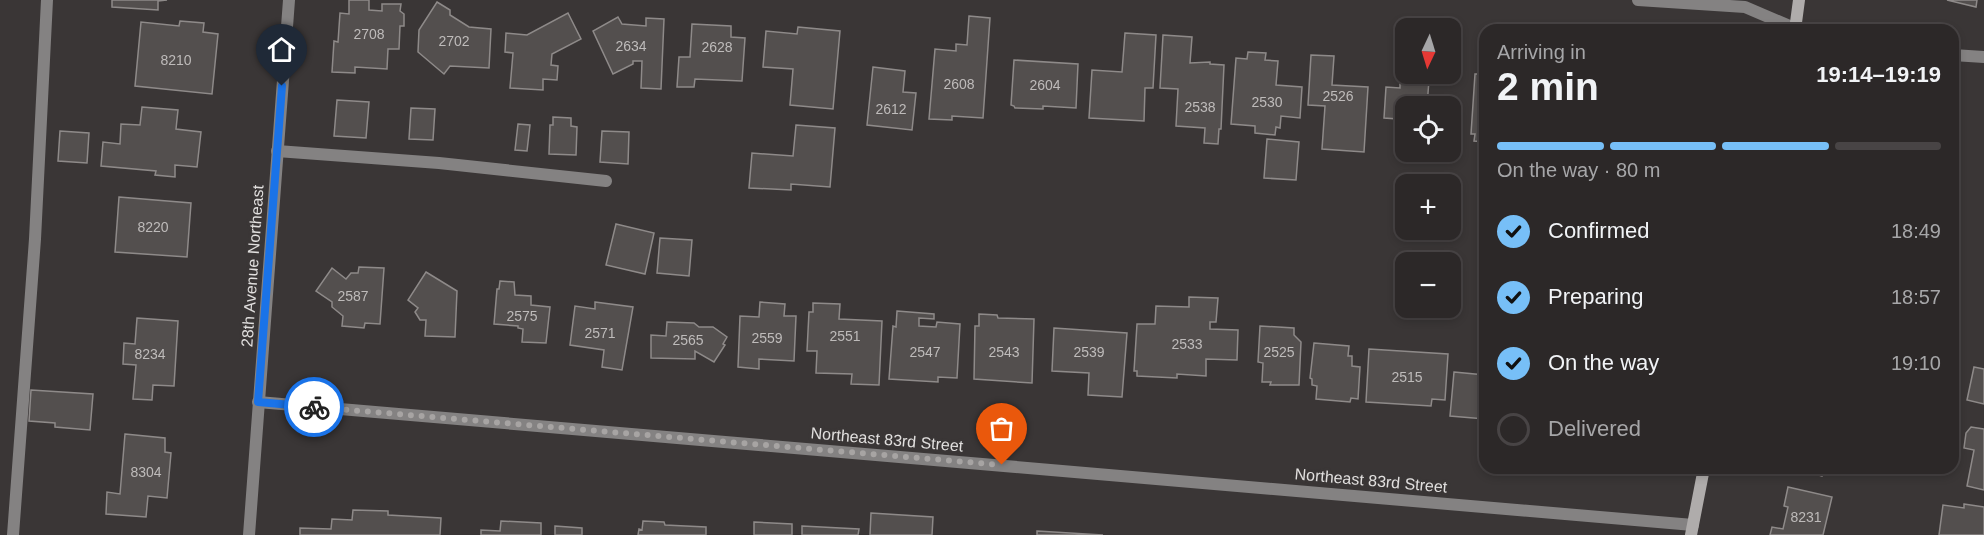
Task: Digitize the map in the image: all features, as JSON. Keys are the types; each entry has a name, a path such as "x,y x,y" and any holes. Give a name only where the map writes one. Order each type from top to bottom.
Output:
{"main road":[{"path":"1797,24 1799,0"},
{"path":"1692,530 1703,474"}],"street":[{"path":"13,535 35,239 47,0"},
{"name":"28th Avenue Northeast","path":"249,535 289,0"},
{"path":"1638,0 1745,7 1784,24"},
{"path":"1959,55 1984,57"},
{"path":"277,151 439,163 606,181"},
{"name":"Northeast 83rd Street","path":"258,402 1692,530"}],"building":[{"path":"112,0 167,0 158,1 158,10 112,7"},
{"path":"349,0 369,0 369,10 382,11 382,4 401,4 400,11 404,14 404,26 400,26 399,49 388,49 387,69 355,67 355,73 332,72 334,41 338,42 340,13 349,14"},
{"path":"1947,0 1977,0 1976,7"},
{"path":"437,2 450,10 450,15 469,27 491,29 489,68 450,66 444,74 418,52 419,30"},
{"path":"568,13 581,39 552,54 551,65 558,66 557,80 543,79 543,90 510,88 513,53 505,52 506,33 527,35"},
{"path":"969,16 990,18 983,118 952,116 952,120 929,119 935,49 956,51 956,44 967,45"},
{"path":"618,17 622,24 646,26 646,18 664,19 661,89 641,88 642,61 633,61 633,64 613,74 593,31"},
{"path":"180,21 204,23 203,32 218,34 212,94 135,86 141,22 179,26"},
{"path":"692,24 731,26 731,37 745,38 742,81 695,79 694,87 677,87 679,57 690,57"},
{"path":"798,27 840,31 833,109 790,105 793,69 763,67 766,31 797,34"},
{"path":"1125,33 1156,35 1153,88 1145,88 1144,121 1089,118 1092,70 1122,72"},
{"path":"1163,35 1192,37 1190,63 1210,62 1210,64 1224,65 1221,129 1219,129 1218,144 1204,143 1205,128 1176,126 1178,89 1160,88"},
{"path":"1248,52 1266,53 1265,60 1278,61 1276,85 1302,87 1300,118 1281,116 1280,128 1276,127 1275,135 1255,133 1255,126 1231,124 1236,58 1247,59"},
{"path":"1311,55 1334,56 1332,85 1368,87 1364,152 1322,149 1325,106 1308,105"},
{"path":"1014,60 1078,64 1076,108 1043,106 1043,109 1015,108 1011,105"},
{"path":"873,67 905,71 903,92 916,93 912,130 867,125"},
{"path":"1475,74 1479,74 1479,141 1474,141 1475,134 1471,134"},
{"path":"1400,84 1429,84 1428,96 1395,96 1395,119 1384,118 1386,87 1400,88"},
{"path":"337,100 369,102 366,138 334,136"},
{"path":"142,107 178,110 176,129 201,132 197,167 175,165 175,177 155,175 156,171 101,166 103,142 120,144 121,124 140,125"},
{"path":"411,108 435,109 433,140 409,139"},
{"path":"553,117 571,118 571,126 577,127 576,155 549,154 550,125 553,125"},
{"path":"518,124 530,125 527,151 515,150"},
{"path":"796,125 835,128 830,187 791,184 791,190 749,188 752,153 793,156"},
{"path":"60,131 89,133 87,163 58,161"},
{"path":"602,131 629,132 628,164 600,162"},
{"path":"1267,139 1299,142 1296,180 1264,178"},
{"path":"119,197 191,203 187,257 115,252"},
{"path":"616,224 654,233 645,274 606,265"},
{"path":"660,238 692,240 689,276 657,273"},
{"path":"359,267 384,268 380,324 365,323 364,328 342,326 343,316 332,307 332,302 316,291 332,268 346,279 351,273 358,273"},
{"path":"426,272 457,291 455,337 425,336 426,320 420,320 415,312 418,308 408,300"},
{"path":"500,281 514,282 515,295 531,296 531,305 550,307 546,343 522,342 523,329 518,326 494,324 497,289 499,289"},
{"path":"1189,297 1218,298 1216,322 1210,322 1210,329 1238,330 1237,360 1206,359 1206,376 1177,374 1177,378 1137,376 1137,371 1134,371 1137,324 1155,324 1156,306 1189,307"},
{"path":"595,302 633,307 622,370 602,367 604,350 570,345 575,306 595,309"},
{"path":"760,302 785,304 784,316 796,316 794,361 759,359 759,369 738,367 740,316 759,317"},
{"path":"813,303 840,304 839,319 882,321 879,385 851,384 852,374 816,373 817,351 807,351 809,312 813,312"},
{"path":"897,311 934,314 934,319 919,318 919,326 936,327 937,322 960,324 957,378 938,377 938,382 889,379 893,326 896,327"},
{"path":"979,314 997,315 998,318 1034,319 1032,383 974,379 975,326 979,326"},
{"path":"137,318 178,321 174,386 153,385 152,400 133,399 136,365 123,364 124,343 135,344"},
{"path":"667,322 694,323 699,327 713,327 727,337 723,344 725,345 714,362 695,351 695,359 651,358 651,335 666,336"},
{"path":"1260,326 1294,328 1294,335 1301,342 1299,385 1270,385 1271,382 1262,382 1263,363 1258,362"},
{"path":"1054,328 1127,333 1122,397 1088,395 1089,373 1052,371"},
{"path":"1314,343 1349,346 1348,356 1352,356 1352,366 1360,367 1358,399 1351,398 1350,402 1316,399 1317,386 1312,385 1310,378"},
{"path":"1369,349 1448,354 1445,400 1432,399 1431,406 1366,402"},
{"path":"1974,367 1984,369 1984,404 1967,400"},
{"path":"1454,372 1479,374 1479,418 1450,416"},
{"path":"31,390 93,394 90,430 55,427 55,423 29,421"},
{"path":"1971,427 1984,429 1984,490 1967,486 1974,450 1964,448 1966,433"},
{"path":"125,434 165,438 165,452 171,453 167,498 148,496 146,517 106,514 107,492 120,494"},
{"path":"1788,487 1832,497 1823,535 1770,535 1772,527 1783,529 1788,507 1784,506"},
{"path":"1964,504 1984,507 1984,535 1939,535 1943,505 1964,508"},
{"path":"353,510 388,511 388,515 441,518 440,535 300,535 300,528 331,529 332,519 352,520"},
{"path":"871,513 933,517 932,535 870,535"},
{"path":"501,521 541,523 541,535 481,535 481,530 500,531"},
{"path":"643,521 664,522 665,525 706,527 706,535 638,535 639,529 642,530"},
{"path":"754,522 792,524 792,535 754,535"},
{"path":"555,526 582,528 582,535 555,535"},
{"path":"802,526 859,529 858,535 802,535"},
{"path":"1037,531 1103,535 1037,535"}],"way so far":[{"path":"314,407 1002,465"}],"route":[{"path":"282,86 258,402 314,407"}]}
